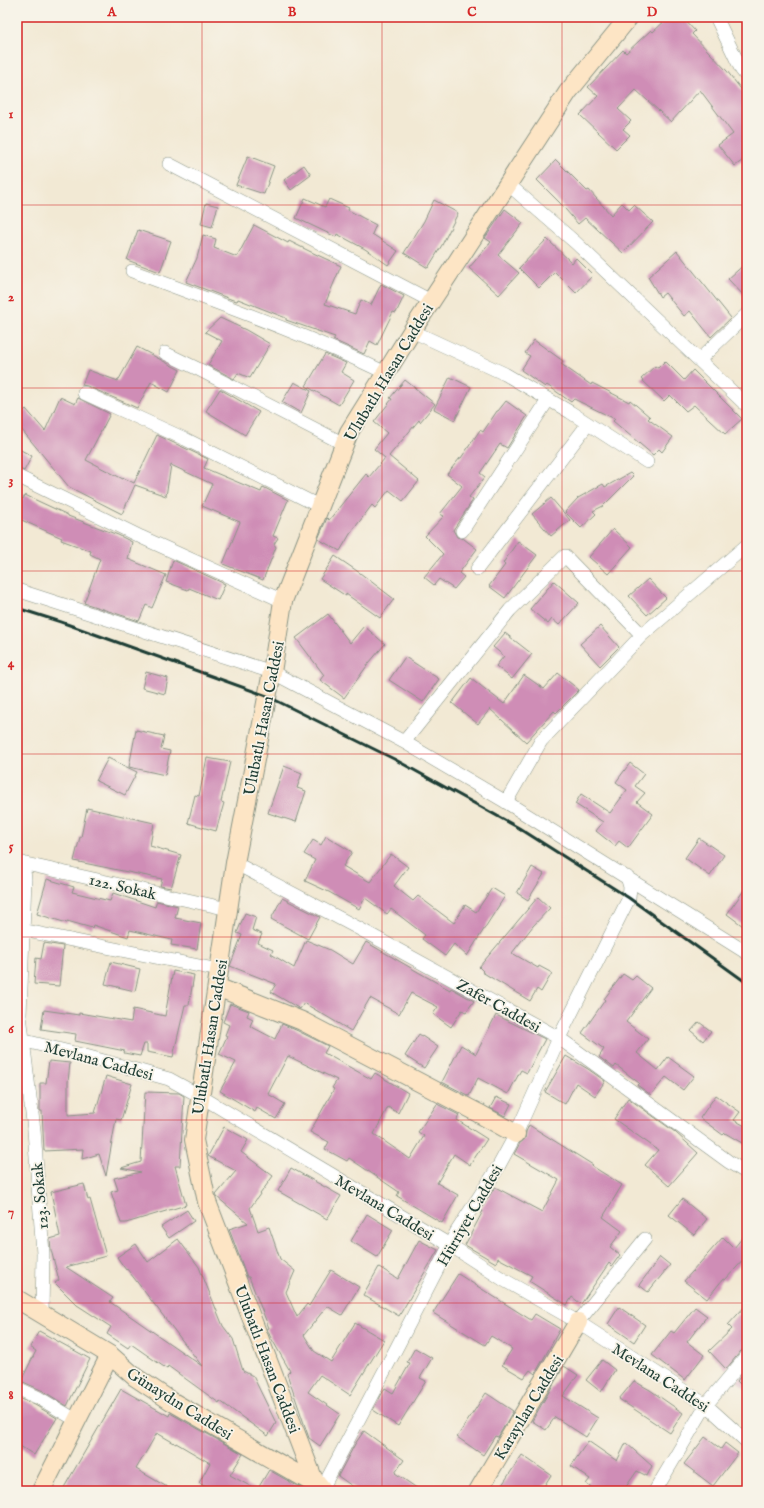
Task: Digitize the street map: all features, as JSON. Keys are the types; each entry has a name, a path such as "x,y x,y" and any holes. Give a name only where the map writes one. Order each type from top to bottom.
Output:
{"street":[{"name":"Ulubatlı Hasan Caddesi","path":"323,1490 313,1478 208,1202 194,1140 235,863 272,672 283,601 349,432 431,301 568,92 629,17"},
{"path":"716,17 741,69 747,76"},
{"path":"169,164 431,301"},
{"path":"508,184 576,243 745,404"},
{"path":"132,271 261,319 335,349 386,373"},
{"path":"699,360 747,314"},
{"path":"412,331 505,374 588,424 647,462"},
{"path":"165,353 344,444"},
{"path":"84,393 185,439 319,506"},
{"path":"462,531 548,400"},
{"path":"477,569 588,424"},
{"path":"17,476 141,537 283,601"},
{"path":"506,802 541,741 642,635 747,545"},
{"path":"404,742 510,610 565,556 642,635"},
{"path":"17,590 272,672 404,742 506,802 747,953"},
{"name":"122. Sokak","path":"20,863 228,909"},
{"name":"123. Sokak","path":"20,863 25,879 20,930 20,1040 34,1130 43,1254 42,1314"},
{"name":"Zafer Caddesi","path":"235,863 358,928 559,1038 729,1162 747,1172"},
{"name":"Hürriyet Caddesi","path":"323,1490 457,1231 497,1169 516,1134 559,1038 629,898 630,887 627,877"},
{"path":"20,930 218,978 516,1134"},
{"name":"Mevlana Caddesi","path":"20,1040 82,1054 169,1079 200,1096 450,1245 504,1280 578,1322 706,1404 747,1442"},
{"path":"578,1322 645,1239"},
{"name":"Günaydın Caddesi","path":"17,1299 110,1355 135,1377 171,1401 323,1490"},
{"name":"Karayılan Caddesi","path":"478,1491 578,1322"},
{"path":"41,1491 110,1355"},
{"path":"655,1491 706,1404 747,1356"},
{"path":"17,1388 39,1398 76,1420"}],"building":[{"path":"669,17 682,17 695,31 692,34 727,71 747,97 747,157 735,166 718,145 733,134 700,90 671,122 636,90 618,109 631,121 623,129 630,135 616,149 580,115 598,96 588,87 623,50 626,53 651,30 653,32"},
{"path":"248,156 274,166 264,194 236,185"},
{"path":"556,160 587,191 589,190 611,215 622,203 629,210 634,205 653,222 623,253 585,218 578,224 537,180"},
{"path":"304,165 311,175 291,190 284,180"},
{"path":"305,198 325,207 329,199 349,208 348,210 376,225 372,234 398,251 388,265 365,249 337,234 336,237 296,218"},
{"path":"434,200 458,213 442,245 428,268 404,253 424,221"},
{"path":"206,203 218,206 212,227 201,224"},
{"path":"505,209 523,223 498,255 519,273 499,295 469,268 491,242 485,238"},
{"path":"254,225 288,243 289,241 341,266 325,304 355,314 361,300 371,305 381,284 404,296 396,313 393,312 377,345 370,341 364,354 333,340 335,337 286,320 286,318 238,299 237,301 233,300 186,282 197,258 203,235 216,239 214,248 237,257"},
{"path":"138,230 171,241 160,272 127,260"},
{"path":"547,239 572,263 576,258 593,275 576,293 555,272 539,288 519,268"},
{"path":"677,251 731,318 711,337 690,311 684,316 665,293 660,297 648,277"},
{"path":"747,262 747,299 728,279"},
{"path":"220,318 246,330 270,344 250,378 238,373 234,379 208,365 222,341 205,332"},
{"path":"534,340 563,361 561,364 591,385 592,383 629,402 630,400 650,417 648,419 673,437 662,452 659,449 653,455 613,421 615,419 574,399 571,402 547,385 545,387 521,370 530,356 525,353"},
{"path":"137,347 180,370 169,392 151,382 137,408 82,385 88,370 118,381"},
{"path":"325,354 346,363 341,372 354,380 339,405 306,386"},
{"path":"665,361 684,380 693,370 742,419 725,434 694,405 686,411 670,395 664,401 641,379 655,366 658,368"},
{"path":"450,377 471,387 455,420 434,409"},
{"path":"405,380 435,404 420,422 419,420 389,456 419,481 403,501 389,490 375,508 372,505 350,534 340,551 318,539 327,518 329,520 366,474 369,477 385,458 374,449 387,433 374,422 392,399 390,398"},
{"path":"294,382 311,391 301,413 282,402"},
{"path":"220,389 259,412 245,435 206,411"},
{"path":"60,397 75,404 78,398 110,414 86,460 123,479 124,478 134,483 157,435 208,459 204,468 261,492 263,487 288,500 273,536 278,538 274,544 276,547 263,580 223,564 240,522 202,506 212,484 171,465 166,496 135,485 122,514 69,487 17,424 17,417 26,409 45,431"},
{"path":"506,401 527,416 507,448 500,444 480,473 485,477 469,497 473,500 453,530 457,537 464,539 477,549 459,573 464,577 454,589 439,579 434,585 424,577 443,554 425,536 444,516 440,514 462,486 447,474 461,458 480,430 483,432 497,411"},
{"path":"17,448 32,456 24,471 17,468"},
{"path":"630,473 633,476 603,506 593,511 596,514 581,528 565,512 578,498 603,484 605,487"},
{"path":"25,495 68,516 118,535 132,542 128,559 166,575 152,608 146,605 139,621 84,603 100,559 90,554 91,551 61,540 62,538 17,518 17,497 23,499"},
{"path":"551,498 570,520 551,536 532,514"},
{"path":"613,529 632,547 608,574 589,557"},
{"path":"518,541 537,555 505,598 489,586 505,565 503,563"},
{"path":"335,556 394,599 380,618 346,594 346,596 320,579"},
{"path":"173,560 225,584 218,600 189,588 188,590 166,582"},
{"path":"648,579 666,598 647,615 629,596"},
{"path":"554,581 579,603 559,625 552,619 548,624 530,609"},
{"path":"328,614 350,643 364,626 385,644 369,663 344,698 320,680 324,675 296,638"},
{"path":"600,626 619,647 600,666 580,644"},
{"path":"505,633 532,654 512,679 496,666 504,656 493,647"},
{"path":"405,657 439,679 423,702 389,680"},
{"path":"146,672 168,678 165,694 142,688"},
{"path":"558,673 579,690 556,713 554,711 526,742 490,709 478,724 452,703 471,678 504,704 524,675 544,689"},
{"path":"136,730 164,736 161,749 170,751 165,775 129,767"},
{"path":"108,758 137,772 125,795 96,781"},
{"path":"207,758 230,762 221,802 224,803 216,831 188,823 195,795 199,796"},
{"path":"630,763 644,774 635,786 645,793 637,802 653,814 628,848 619,841 615,846 596,831 603,822 575,804 581,794 610,813 627,790 616,782"},
{"path":"284,766 302,773 297,788 306,791 296,822 268,813"},
{"path":"87,808 154,823 150,846 181,855 171,888 160,886 162,879 74,861"},
{"path":"326,836 352,852 343,866 370,882 391,854 408,867 394,886 413,901 418,896 454,923 465,905 476,912 492,888 505,896 467,956 454,944 445,956 422,939 425,935 391,909 387,914 365,898 359,909 329,892 305,881 315,860 304,854 313,840 321,845"},
{"path":"699,838 724,855 710,876 685,858"},
{"path":"532,867 544,874 528,900 517,893"},
{"path":"47,879 74,887 72,892 110,901 113,893 155,907 157,901 178,906 175,918 201,923 197,949 171,945 172,940 130,930 128,937 93,925 92,928 67,921 67,923 37,914"},
{"path":"747,886 747,929 727,914"},
{"path":"538,897 550,908 533,926 512,953 538,968 539,966 552,973 541,992 537,989 530,1001 482,972 483,971 479,967"},
{"path":"282,898 320,917 308,939 271,919"},
{"path":"245,913 256,917 252,930 262,934 258,943 273,950 271,954 294,968 306,940 330,950 353,964 366,942 450,990 451,988 474,1001 466,1012 462,1010 451,1027 433,1014 438,1007 411,993 399,1014 370,998 351,1031 304,1003 300,1009 271,992 276,984 230,966 242,935 237,933"},
{"path":"44,943 63,946 59,986 34,984 36,958 41,959"},
{"path":"111,962 140,969 135,991 105,984"},
{"path":"173,971 194,975 189,1005 185,1005 173,1057 147,1052 147,1044 144,1044 140,1056 124,1053 125,1051 75,1041 76,1034 41,1029 44,1010 79,1015 79,1013 131,1022 133,1009 165,1016"},
{"path":"623,974 632,980 636,976 651,988 626,1022 648,1039 637,1053 658,1070 668,1057 694,1076 683,1090 666,1077 651,1095 637,1085 639,1083 616,1065 614,1068 599,1057 604,1049 582,1033 605,1000 604,999"},
{"path":"230,1004 249,1011 247,1016 253,1019 250,1026 275,1039 282,1024 328,1046 324,1053 371,1079 375,1073 408,1093 398,1113 388,1107 374,1134 410,1159 424,1136 418,1132 437,1104 459,1115 457,1120 487,1139 470,1165 454,1154 437,1183 458,1195 442,1223 397,1196 399,1192 349,1158 347,1161 325,1149 329,1142 310,1132 334,1089 332,1088 337,1080 288,1056 268,1094 285,1104 276,1119 257,1108 255,1112 220,1091 236,1062 219,1054 227,1036 225,1035 229,1025 223,1022"},
{"path":"496,1015 545,1039 527,1073 521,1070 508,1094 478,1078 469,1096 442,1082 461,1045 476,1054"},
{"path":"699,1022 711,1031 703,1041 691,1031"},
{"path":"419,1034 438,1047 424,1068 405,1056"},
{"path":"566,1056 605,1081 595,1096 576,1083 565,1104 545,1092"},
{"path":"49,1061 70,1063 68,1082 68,1115 95,1113 106,1076 132,1084 121,1120 116,1119 106,1176 99,1154 82,1159 83,1149 44,1151 42,1111 40,1111 40,1083 46,1083"},
{"path":"145,1092 179,1093 184,1096 180,1166 175,1166 186,1205 126,1223 121,1223 111,1192 118,1190 114,1178 141,1172 121,1168 141,1162"},
{"path":"716,1095 740,1112 734,1120 747,1127 747,1146 725,1133 723,1135 700,1118"},
{"path":"496,1097 511,1104 505,1116 490,1108"},
{"path":"628,1098 675,1132 698,1153 669,1186 645,1165 658,1150 614,1119"},
{"path":"529,1125 622,1185 603,1217 622,1231 610,1247 620,1255 612,1266 609,1263 581,1304 572,1297 567,1305 529,1281 532,1276 498,1258 496,1263 465,1245 483,1211 480,1210 495,1187 542,1212 559,1180 514,1154 520,1143 525,1139"},
{"path":"224,1127 248,1140 241,1152 273,1176 250,1208 258,1231 269,1227 280,1259 295,1271 286,1292 297,1317 307,1304 309,1306 331,1270 359,1287 342,1315 327,1306 304,1335 314,1351 331,1362 355,1323 384,1340 350,1395 320,1375 308,1392 340,1414 320,1446 309,1438 287,1374 290,1371 270,1336 267,1329 269,1328 249,1277 247,1277 229,1229 248,1223 216,1195 236,1171 208,1156"},
{"path":"291,1168 341,1196 327,1219 278,1191"},
{"path":"84,1184 88,1200 90,1199 106,1256 66,1267 113,1298 110,1302 202,1366 117,1257 136,1244 148,1262 178,1239 199,1267 223,1326 233,1339 243,1371 253,1376 276,1423 268,1436 168,1366 167,1369 131,1344 128,1348 107,1334 111,1327 77,1305 55,1283 59,1280 51,1250 50,1239 60,1236 51,1192"},
{"path":"682,1199 707,1219 694,1235 669,1215"},
{"path":"187,1210 194,1221 169,1238 161,1227"},
{"path":"367,1214 393,1230 377,1257 351,1241"},
{"path":"747,1232 747,1256 725,1280 723,1279 707,1299 684,1281 723,1237 734,1248"},
{"path":"419,1240 438,1250 399,1316 363,1295 379,1267 398,1279"},
{"path":"660,1257 670,1265 648,1292 639,1285"},
{"path":"458,1274 531,1320 535,1314 560,1329 535,1374 530,1370 524,1378 502,1365 512,1349 491,1336 485,1345 433,1313"},
{"path":"747,1304 747,1348 741,1351 726,1369 709,1351 732,1329 728,1325"},
{"path":"619,1307 645,1325 634,1342 608,1324"},
{"path":"695,1307 707,1316 687,1342 704,1355 685,1380 652,1355 671,1331 674,1333"},
{"path":"39,1331 90,1359 67,1406 43,1391 21,1381 36,1351 30,1347"},
{"path":"415,1348 432,1358 420,1378 426,1381 398,1426 373,1410 385,1388 393,1393 410,1363 407,1362"},
{"path":"602,1360 615,1370 601,1392 586,1380"},
{"path":"564,1366 578,1375 563,1396 598,1418 586,1437 555,1417 546,1430 532,1421"},
{"path":"747,1368 747,1391 737,1381"},
{"path":"634,1381 650,1390 683,1413 670,1433 619,1399"},
{"path":"121,1389 169,1416 170,1413 243,1454 230,1475 257,1490 269,1470 306,1491 213,1491 199,1483 210,1463 157,1433 136,1469 174,1491 62,1491"},
{"path":"486,1393 513,1411 498,1437 495,1436 483,1455 457,1437"},
{"path":"17,1397 35,1405 57,1418 34,1455 17,1444"},
{"path":"364,1431 404,1460 395,1473 421,1491 359,1491 338,1476 355,1444"},
{"path":"705,1437 721,1449 725,1443 738,1453 713,1486 684,1464"},
{"path":"588,1441 617,1461 626,1443 652,1466 647,1476 637,1471 623,1491 596,1491 586,1484 590,1479 571,1466"},
{"path":"522,1455 551,1475 541,1491 498,1491"}],"railway":[{"path":"17,608 61,622 267,696 394,759 519,828 629,898 747,983"}]}
